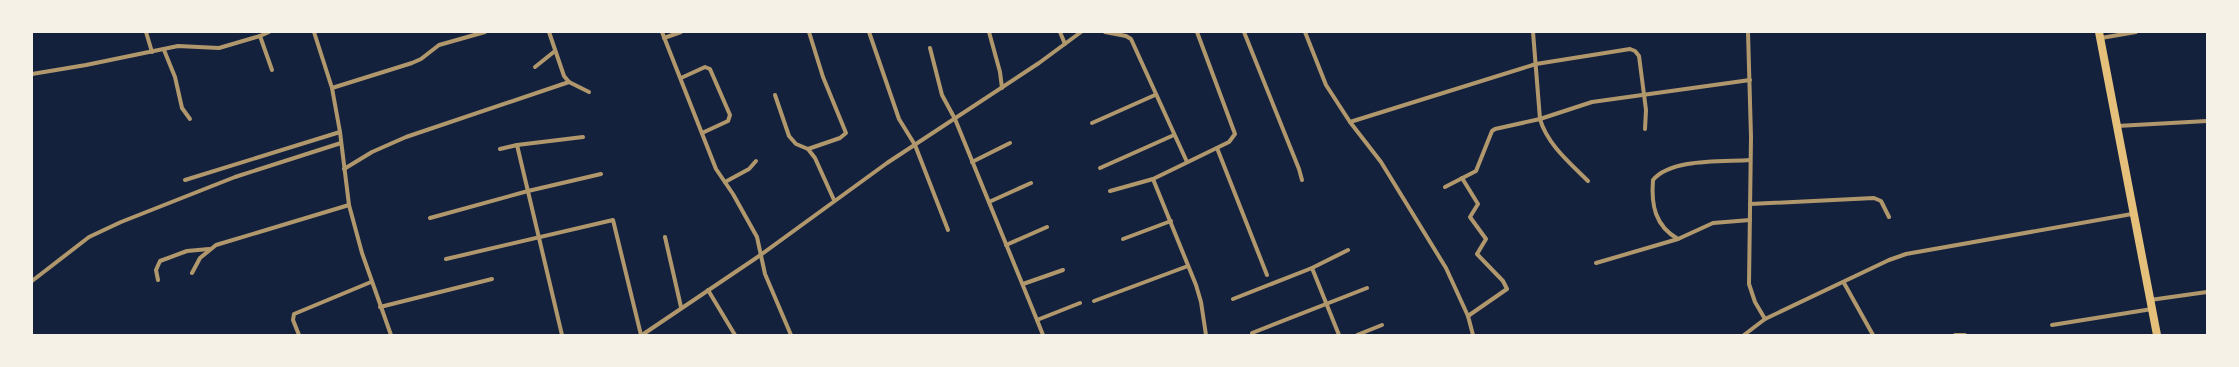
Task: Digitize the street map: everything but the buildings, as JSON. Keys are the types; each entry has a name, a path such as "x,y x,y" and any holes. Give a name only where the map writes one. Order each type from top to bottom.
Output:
{"highway":[{"path":"2100,35 2132,214 2157,335"}],"street":[{"path":"146,32 152,52"},
{"path":"32,74 188,45 219,48 269,32"},
{"path":"314,32 332,88 342,144 349,204 380,307 391,335"},
{"path":"332,88 421,59 439,45 485,32"},
{"path":"549,32 564,76 570,82 589,92"},
{"path":"681,32 663,36 716,169 757,237 766,274 791,335"},
{"path":"808,149 840,138 846,133 823,78 809,32"},
{"path":"869,32 899,119 915,145 948,230"},
{"path":"989,32 1000,72 1002,88"},
{"path":"1060,32 1065,44"},
{"path":"446,259 613,220 642,335 681,307 762,254 834,200 1002,88 1081,32"},
{"path":"1105,32 1126,36 1132,39 1155,95 1187,162"},
{"path":"1110,191 1153,179 1229,142 1235,134 1197,32"},
{"path":"1244,32 1299,169 1302,180"},
{"path":"1305,32 1326,85 1350,122 1381,162 1446,268 1468,316 1473,335"},
{"path":"1533,32 1540,119 1543,129 1560,154 1588,181"},
{"path":"1748,32 1750,80 1749,284 1755,302 1765,319"},
{"path":"2100,35 2136,32"},
{"path":"260,36 272,70"},
{"path":"930,48 942,96 955,119 1006,245 1024,284 1043,335"},
{"path":"1350,122 1536,64 1630,49 1635,51 1639,56 1645,95 1645,130"},
{"path":"164,50 175,77 182,108 190,119"},
{"path":"535,67 555,51"},
{"path":"681,78 705,67 710,68 730,115 728,122 702,132"},
{"path":"1445,187 1478,168 1492,131 1540,119 1592,102 1750,80"},
{"path":"344,166 372,152 406,138 570,82"},
{"path":"775,95 789,136 796,144 808,149 815,158 834,200"},
{"path":"1092,123 1155,95"},
{"path":"2116,126 2207,121"},
{"path":"185,180 340,132"},
{"path":"1100,168 1174,135"},
{"path":"500,149 517,145 583,137"},
{"path":"972,162 1010,143"},
{"path":"32,281 89,236 120,222 235,177 342,144"},
{"path":"517,145 562,335"},
{"path":"1217,148 1267,275"},
{"path":"1678,239 1659,222 1656,215 1653,180 1658,174 1688,164 1750,160"},
{"path":"725,182 749,169 756,161"},
{"path":"430,218 528,191 601,174"},
{"path":"1462,178 1478,204 1470,214 1470,219 1486,239 1478,250 1477,256 1503,281 1507,289 1468,316"},
{"path":"1153,179 1171,221 1201,302 1206,335"},
{"path":"989,202 1031,183"},
{"path":"1750,204 1874,198 1881,201 1889,216"},
{"path":"192,273 200,258 216,245 349,204"},
{"path":"1744,335 1765,319 1844,283 1889,260 1906,254 2132,214"},
{"path":"1596,263 1678,239 1713,223 1750,220"},
{"path":"1123,239 1171,221"},
{"path":"1006,245 1048,227"},
{"path":"665,237 681,307"},
{"path":"158,280 156,270 160,261 187,251 210,249"},
{"path":"1233,300 1312,268 1348,250"},
{"path":"1094,301 1188,266"},
{"path":"1312,268 1339,335"},
{"path":"1024,284 1063,270"},
{"path":"380,307 492,278"},
{"path":"299,335 292,320 294,314 372,282"},
{"path":"1844,283 1873,335"},
{"path":"1252,333 1367,288"},
{"path":"708,290 735,335"},
{"path":"2150,300 2207,292"},
{"path":"1038,320 1080,303"},
{"path":"2052,325 2152,309"},
{"path":"1357,335 1382,325"},
{"path":"1955,335 1965,335"}]}
